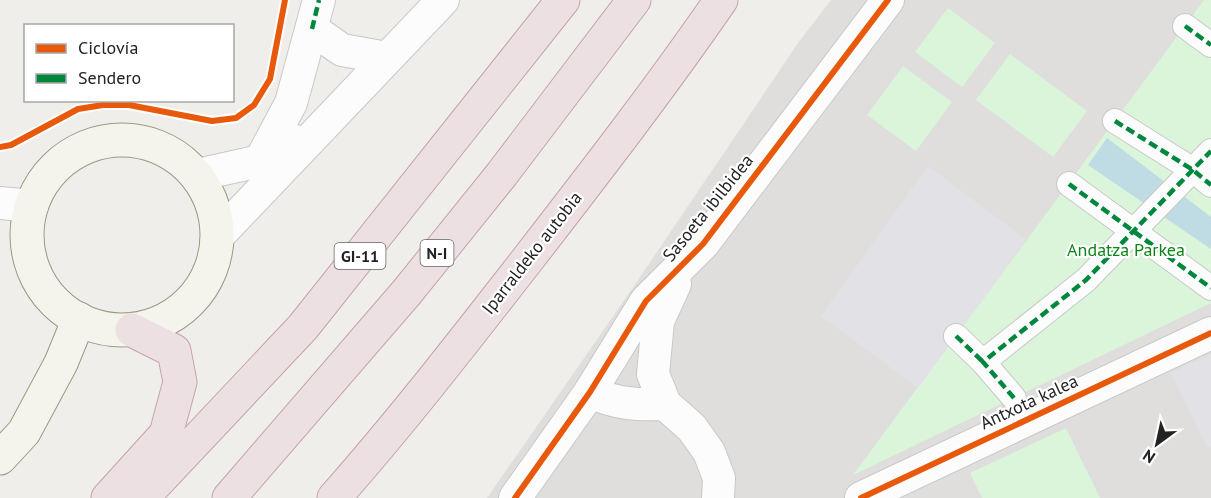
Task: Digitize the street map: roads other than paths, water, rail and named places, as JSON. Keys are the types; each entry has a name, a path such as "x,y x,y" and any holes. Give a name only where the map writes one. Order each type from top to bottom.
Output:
{"highway":[{"name":"GI-11","path":"142,498 303,327 562,0"},
{"name":"N-I","path":"230,498 407,292 502,174 634,0"},
{"name":"Iparraldeko autobia","path":"334,498 467,337 562,215 721,0"},
{"path":"362,498 562,215"},
{"path":"108,498 166,434 180,382 174,351 132,330"}],"main road":[{"path":"119,140 149,143 175,156 197,176 213,204 218,236 214,264 202,288 183,309 159,323 132,330 105,328 79,319 57,304 40,283 30,258 27,232 16,204 65,159 91,145 119,140"},
{"path":"0,458 24,432 61,363 79,319"}],"street":[{"path":"218,236 442,0"},
{"name":"Sasoeta ibilbidea","path":"718,498 719,478 709,452 692,428 665,404 653,374 658,321 676,282 692,255 888,0"},
{"path":"315,15 342,50 387,58"},
{"path":"260,161 291,103 315,15"},
{"path":"1185,26 1211,45"},
{"path":"197,176 260,161 303,137 387,58"},
{"path":"1115,121 1202,178"},
{"path":"984,362 1086,280 1132,232 1202,178 1211,151"},
{"path":"1069,184 1211,288"},
{"name":"Sasoeta ibilbidea","path":"515,498 590,392 646,301 692,255"},
{"name":"Antxota kalea","path":"861,498 1211,333"},
{"path":"956,336 984,362 1014,398"},
{"path":"590,392 634,405 665,404"}],"water":[{"path":"1107,138 1211,217 1211,249 1088,165"}],"park label":[{"name":"Andatza Parkea","path":"1126,250"}]}
